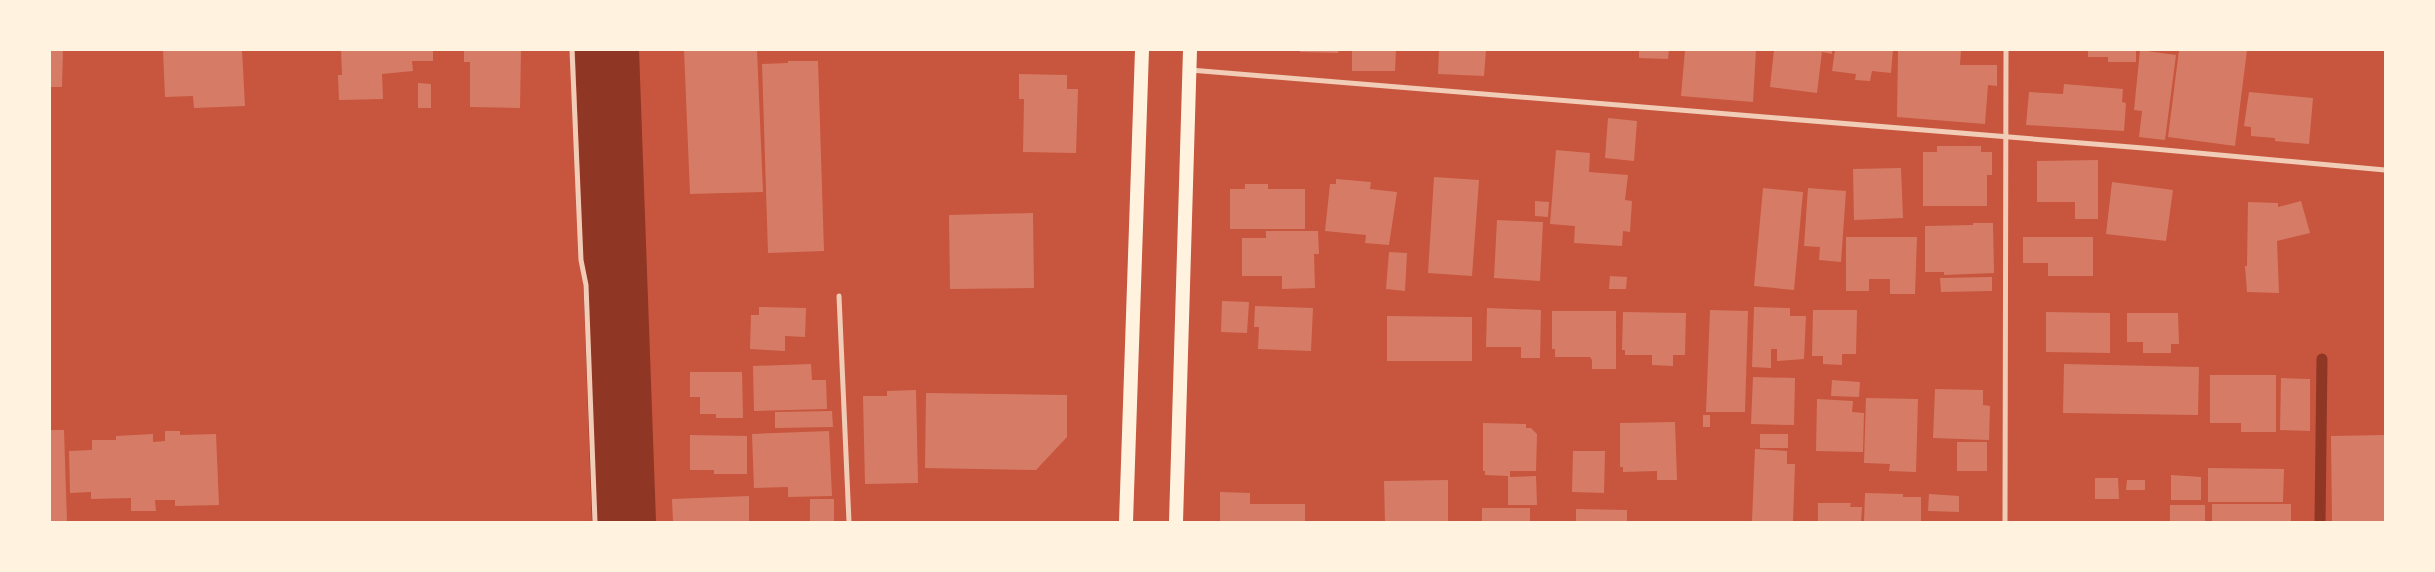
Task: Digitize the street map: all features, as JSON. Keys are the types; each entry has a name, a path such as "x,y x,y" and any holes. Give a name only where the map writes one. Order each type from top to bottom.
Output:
{"highway":[{"path":"1126,522 1142,50"},
{"path":"1176,522 1190,50"}],"street":[{"path":"572,50 581,260 586,285 595,522"},
{"path":"2006,50 2006,522"},
{"path":"1190,70 2385,170"},
{"path":"839,296 849,522"}],"building":[{"path":"50,50 63,50 62,87 50,87"},
{"path":"163,50 242,50 245,106 194,108 193,96 165,97"},
{"path":"341,50 433,50 433,61 412,61 413,71 382,74 383,99 339,100 338,75 342,75"},
{"path":"464,50 521,50 520,108 470,107 470,62 464,62"},
{"path":"684,50 757,50 763,192 690,194"},
{"path":"1300,50 1339,50 1338,53 1300,52"},
{"path":"1352,50 1396,50 1395,71 1352,71"},
{"path":"1439,50 1486,50 1484,76 1438,74"},
{"path":"1639,50 1669,50 1668,59 1639,58"},
{"path":"1685,50 1756,50 1753,102 1681,96"},
{"path":"1774,50 1832,50 1832,54 1822,52 1817,93 1770,87"},
{"path":"1835,50 1893,50 1891,73 1872,71 1870,81 1855,80 1856,74 1832,71"},
{"path":"1898,50 1961,50 1960,65 1997,65 1997,86 1988,85 1985,124 1897,117"},
{"path":"2088,50 2136,50 2136,62 2108,62 2108,57 2088,57"},
{"path":"2140,50 2176,55 2165,140 2139,137 2142,111 2134,110"},
{"path":"2179,50 2247,50 2235,146 2168,137"},
{"path":"788,61 818,61 824,251 768,253 762,64 788,63"},
{"path":"1019,74 1067,75 1067,89 1078,89 1076,153 1023,152 1024,99 1019,99"},
{"path":"418,83 431,84 431,108 418,108"},
{"path":"2064,84 2123,89 2122,102 2126,103 2124,131 2026,125 2029,92 2063,94"},
{"path":"2249,92 2313,98 2309,144 2275,141 2275,138 2251,136 2251,127 2244,126"},
{"path":"1608,118 1637,121 1634,161 1605,158"},
{"path":"1937,146 1981,146 1981,152 1992,152 1992,175 1987,175 1987,206 1923,206 1923,152 1937,152"},
{"path":"1556,150 1590,153 1589,172 1628,175 1625,200 1632,201 1630,232 1623,231 1622,246 1574,243 1575,226 1550,224"},
{"path":"2098,160 2098,219 2075,219 2075,202 2037,202 2037,161"},
{"path":"1901,168 1903,218 1854,220 1853,169"},
{"path":"1434,177 1479,180 1472,276 1428,273"},
{"path":"1336,179 1371,182 1370,189 1397,192 1389,245 1365,243 1366,235 1325,231 1330,184 1336,184"},
{"path":"2112,182 2173,190 2166,241 2106,234"},
{"path":"1245,184 1268,184 1268,189 1305,189 1305,229 1230,229 1230,189 1245,189"},
{"path":"1763,188 1803,192 1794,290 1754,286"},
{"path":"1808,188 1846,191 1841,262 1819,260 1820,247 1804,246"},
{"path":"1535,201 1549,202 1548,217 1535,216"},
{"path":"2301,201 2310,233 2277,241 2279,293 2247,292 2245,266 2247,266 2248,202 2278,203 2278,207"},
{"path":"1033,213 1034,288 950,289 949,215"},
{"path":"1497,220 1543,222 1540,281 1494,278"},
{"path":"1973,223 1993,223 1994,273 1944,275 1944,272 1925,272 1925,226 1973,225"},
{"path":"1266,231 1318,231 1319,254 1314,254 1315,288 1282,289 1282,276 1242,276 1242,238 1266,238"},
{"path":"1846,237 1917,237 1915,294 1890,294 1890,279 1869,279 1869,291 1846,291"},
{"path":"2023,237 2093,237 2093,276 2048,276 2048,263 2023,263"},
{"path":"1389,252 1407,253 1405,291 1386,289"},
{"path":"1610,276 1627,277 1626,289 1609,289"},
{"path":"1992,277 1992,291 1941,292 1940,278"},
{"path":"1222,301 1249,302 1247,333 1221,332"},
{"path":"1255,306 1313,308 1311,351 1258,349 1259,327 1254,327"},
{"path":"759,307 806,308 805,337 785,336 785,351 750,349 751,315 759,315"},
{"path":"1754,307 1790,308 1790,316 1806,316 1804,359 1777,361 1777,349 1771,349 1771,368 1752,367"},
{"path":"1487,308 1541,310 1540,358 1521,358 1521,347 1486,347"},
{"path":"1710,310 1748,311 1745,412 1706,412"},
{"path":"1813,310 1857,310 1856,354 1842,354 1842,365 1823,364 1823,356 1812,356"},
{"path":"1552,311 1616,311 1616,369 1592,369 1590,357 1555,357 1555,349 1552,349"},
{"path":"1623,312 1686,313 1685,355 1673,355 1673,366 1652,365 1652,355 1625,355 1625,350 1622,350"},
{"path":"2046,312 2110,313 2110,353 2046,352"},
{"path":"2127,313 2178,313 2179,344 2171,344 2171,353 2143,353 2143,342 2127,342"},
{"path":"1387,316 1472,317 1472,361 1387,361"},
{"path":"811,364 812,380 826,380 827,409 754,411 753,366"},
{"path":"2064,364 2199,367 2198,415 2063,413"},
{"path":"690,372 742,372 743,418 716,418 716,414 700,414 700,397 690,397"},
{"path":"2210,375 2276,375 2276,432 2241,432 2241,423 2210,423"},
{"path":"1753,377 1795,378 1794,425 1751,424"},
{"path":"2281,378 2310,379 2310,431 2280,430"},
{"path":"1832,380 1860,382 1859,397 1831,396"},
{"path":"1935,389 1983,390 1983,405 1990,406 1989,440 1933,438"},
{"path":"916,390 918,483 865,484 863,396 887,396 887,391"},
{"path":"926,393 1067,395 1067,437 1036,470 925,468"},
{"path":"1866,398 1918,399 1916,472 1889,471 1890,464 1864,463"},
{"path":"1817,399 1853,401 1852,412 1864,413 1863,452 1816,451"},
{"path":"832,411 833,427 775,428 775,412"},
{"path":"1703,415 1710,415 1710,427 1703,427"},
{"path":"1675,422 1677,480 1657,480 1657,471 1623,472 1623,467 1620,467 1620,423"},
{"path":"1483,423 1526,424 1526,428 1531,428 1537,434 1536,471 1510,471 1510,477 1536,476 1537,505 1508,505 1508,476 1485,475 1485,471 1483,471"},
{"path":"50,430 64,430 67,522 50,522"},
{"path":"165,431 180,431 180,435 216,434 219,505 175,506 175,500 155,500 156,511 131,511 131,498 91,499 91,492 70,493 69,451 92,450 92,440 116,440 116,436 153,434 153,442 165,441"},
{"path":"829,431 832,496 788,497 788,487 754,488 752,434"},
{"path":"1760,434 1788,434 1788,448 1760,448"},
{"path":"690,435 747,436 747,474 714,474 714,470 690,470"},
{"path":"2385,435 2385,522 2332,522 2331,436"},
{"path":"1957,442 1987,442 1987,471 1957,471"},
{"path":"1755,449 1787,451 1787,464 1795,464 1793,522 1752,521"},
{"path":"1573,451 1605,451 1604,493 1572,492"},
{"path":"2208,468 2284,469 2283,502 2208,502"},
{"path":"2171,475 2201,477 2201,500 2171,500"},
{"path":"2095,478 2118,478 2119,499 2095,499"},
{"path":"1448,480 1448,522 1385,522 1384,481"},
{"path":"2127,480 2145,480 2145,490 2126,490"},
{"path":"1220,492 1250,493 1250,504 1305,504 1305,522 1220,522"},
{"path":"1865,493 1903,494 1903,497 1921,497 1921,521 1864,522"},
{"path":"1929,494 1959,496 1959,512 1928,511"},
{"path":"749,496 749,522 673,522 672,499"},
{"path":"810,499 834,499 834,522 810,522"},
{"path":"1818,503 1851,503 1850,507 1862,507 1861,522 1818,522"},
{"path":"2212,504 2291,504 2291,522 2212,522"},
{"path":"2170,505 2205,505 2205,522 2170,522"},
{"path":"1482,508 1530,508 1530,522 1482,522"},
{"path":"1576,509 1627,510 1627,522 1576,522"}],"waterway":[{"path":"607,50 624,522"},
{"path":"2320,522 2322,359"}]}
